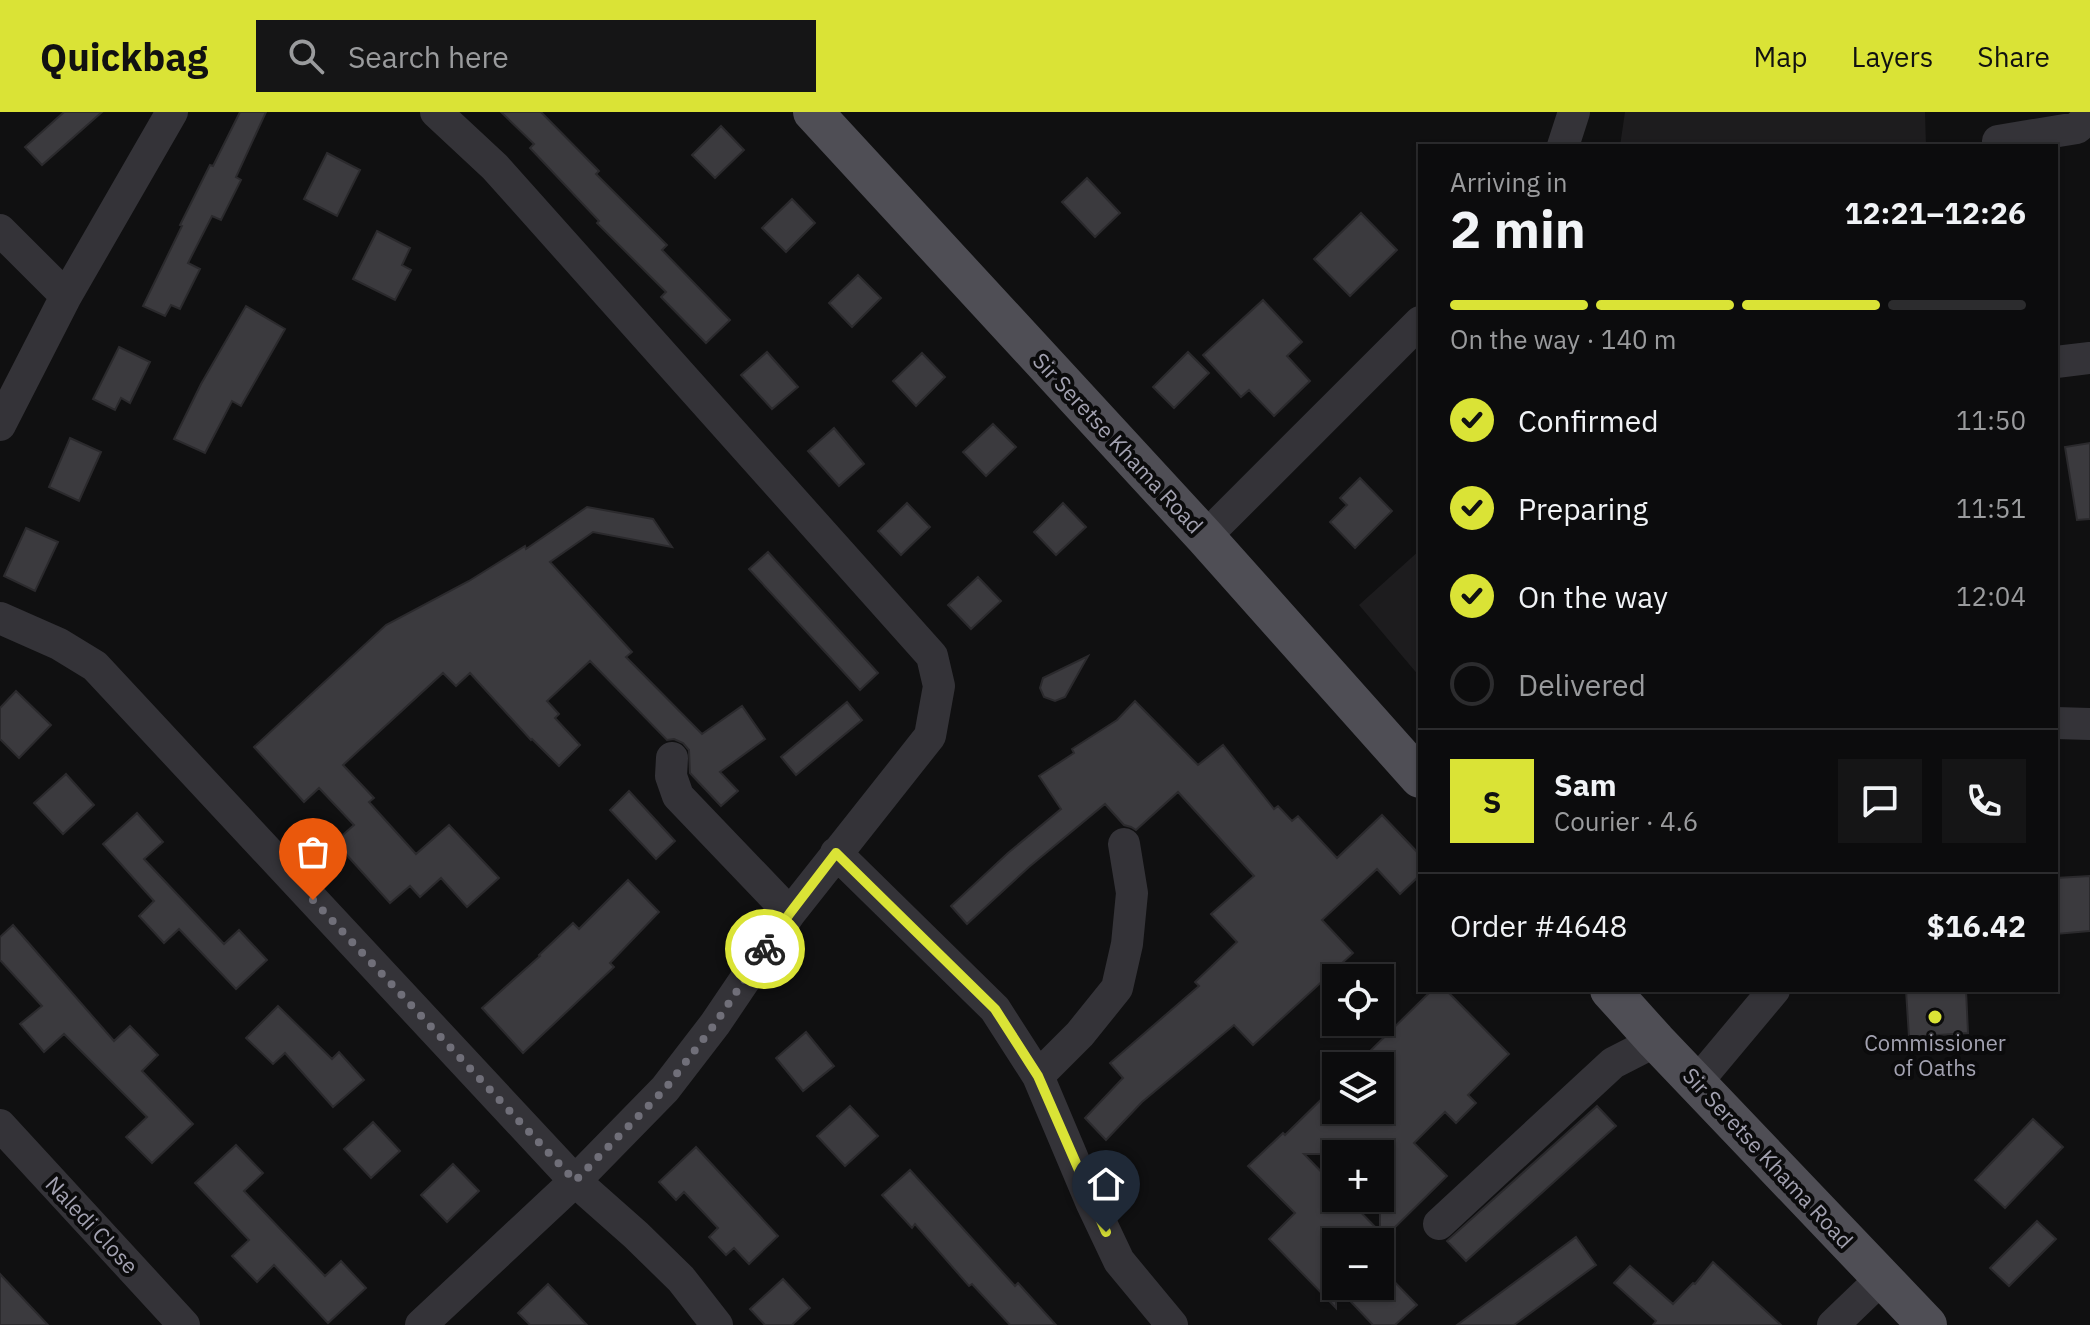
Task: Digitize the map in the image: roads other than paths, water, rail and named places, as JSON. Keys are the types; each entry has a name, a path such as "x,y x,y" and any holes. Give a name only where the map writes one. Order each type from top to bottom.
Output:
{"main road":[{"name":"Sir Seretse Khama Road","path":"813,112 1205,537 1418,776"},
{"name":"Sir Seretse Khama Road","path":"1612,992 1927,1325"}],"street":[{"path":"0,425 66,296 172,112"},
{"path":"421,1325 575,1181 665,1089 715,1024 790,913 930,736 939,686 932,656 495,167 436,112"},
{"path":"1564,144 1574,112"},
{"path":"1997,133 2077,128 2090,115"},
{"path":"0,230 66,296"},
{"path":"1205,537 1418,324"},
{"path":"2058,362 2090,358"},
{"path":"0,618 59,644 95,666 575,1181 681,1279 717,1325"},
{"path":"2058,723 2090,724"},
{"path":"672,758 671,776 678,796 790,913"},
{"path":"1038,1076 1080,1034 1117,988 1127,944 1132,893 1124,844"},
{"path":"836,853 995,1009 1038,1076 1119,1261 1172,1325"},
{"path":"1697,1082 1772,992"},
{"path":"1439,1224 1613,1063 1656,1041"},
{"name":"Naledi Close","path":"0,1125 184,1325"},
{"path":"1833,1325 1882,1278"}],"place":[{"name":"Commissioner of Oaths","path":"1935,1017"}]}
